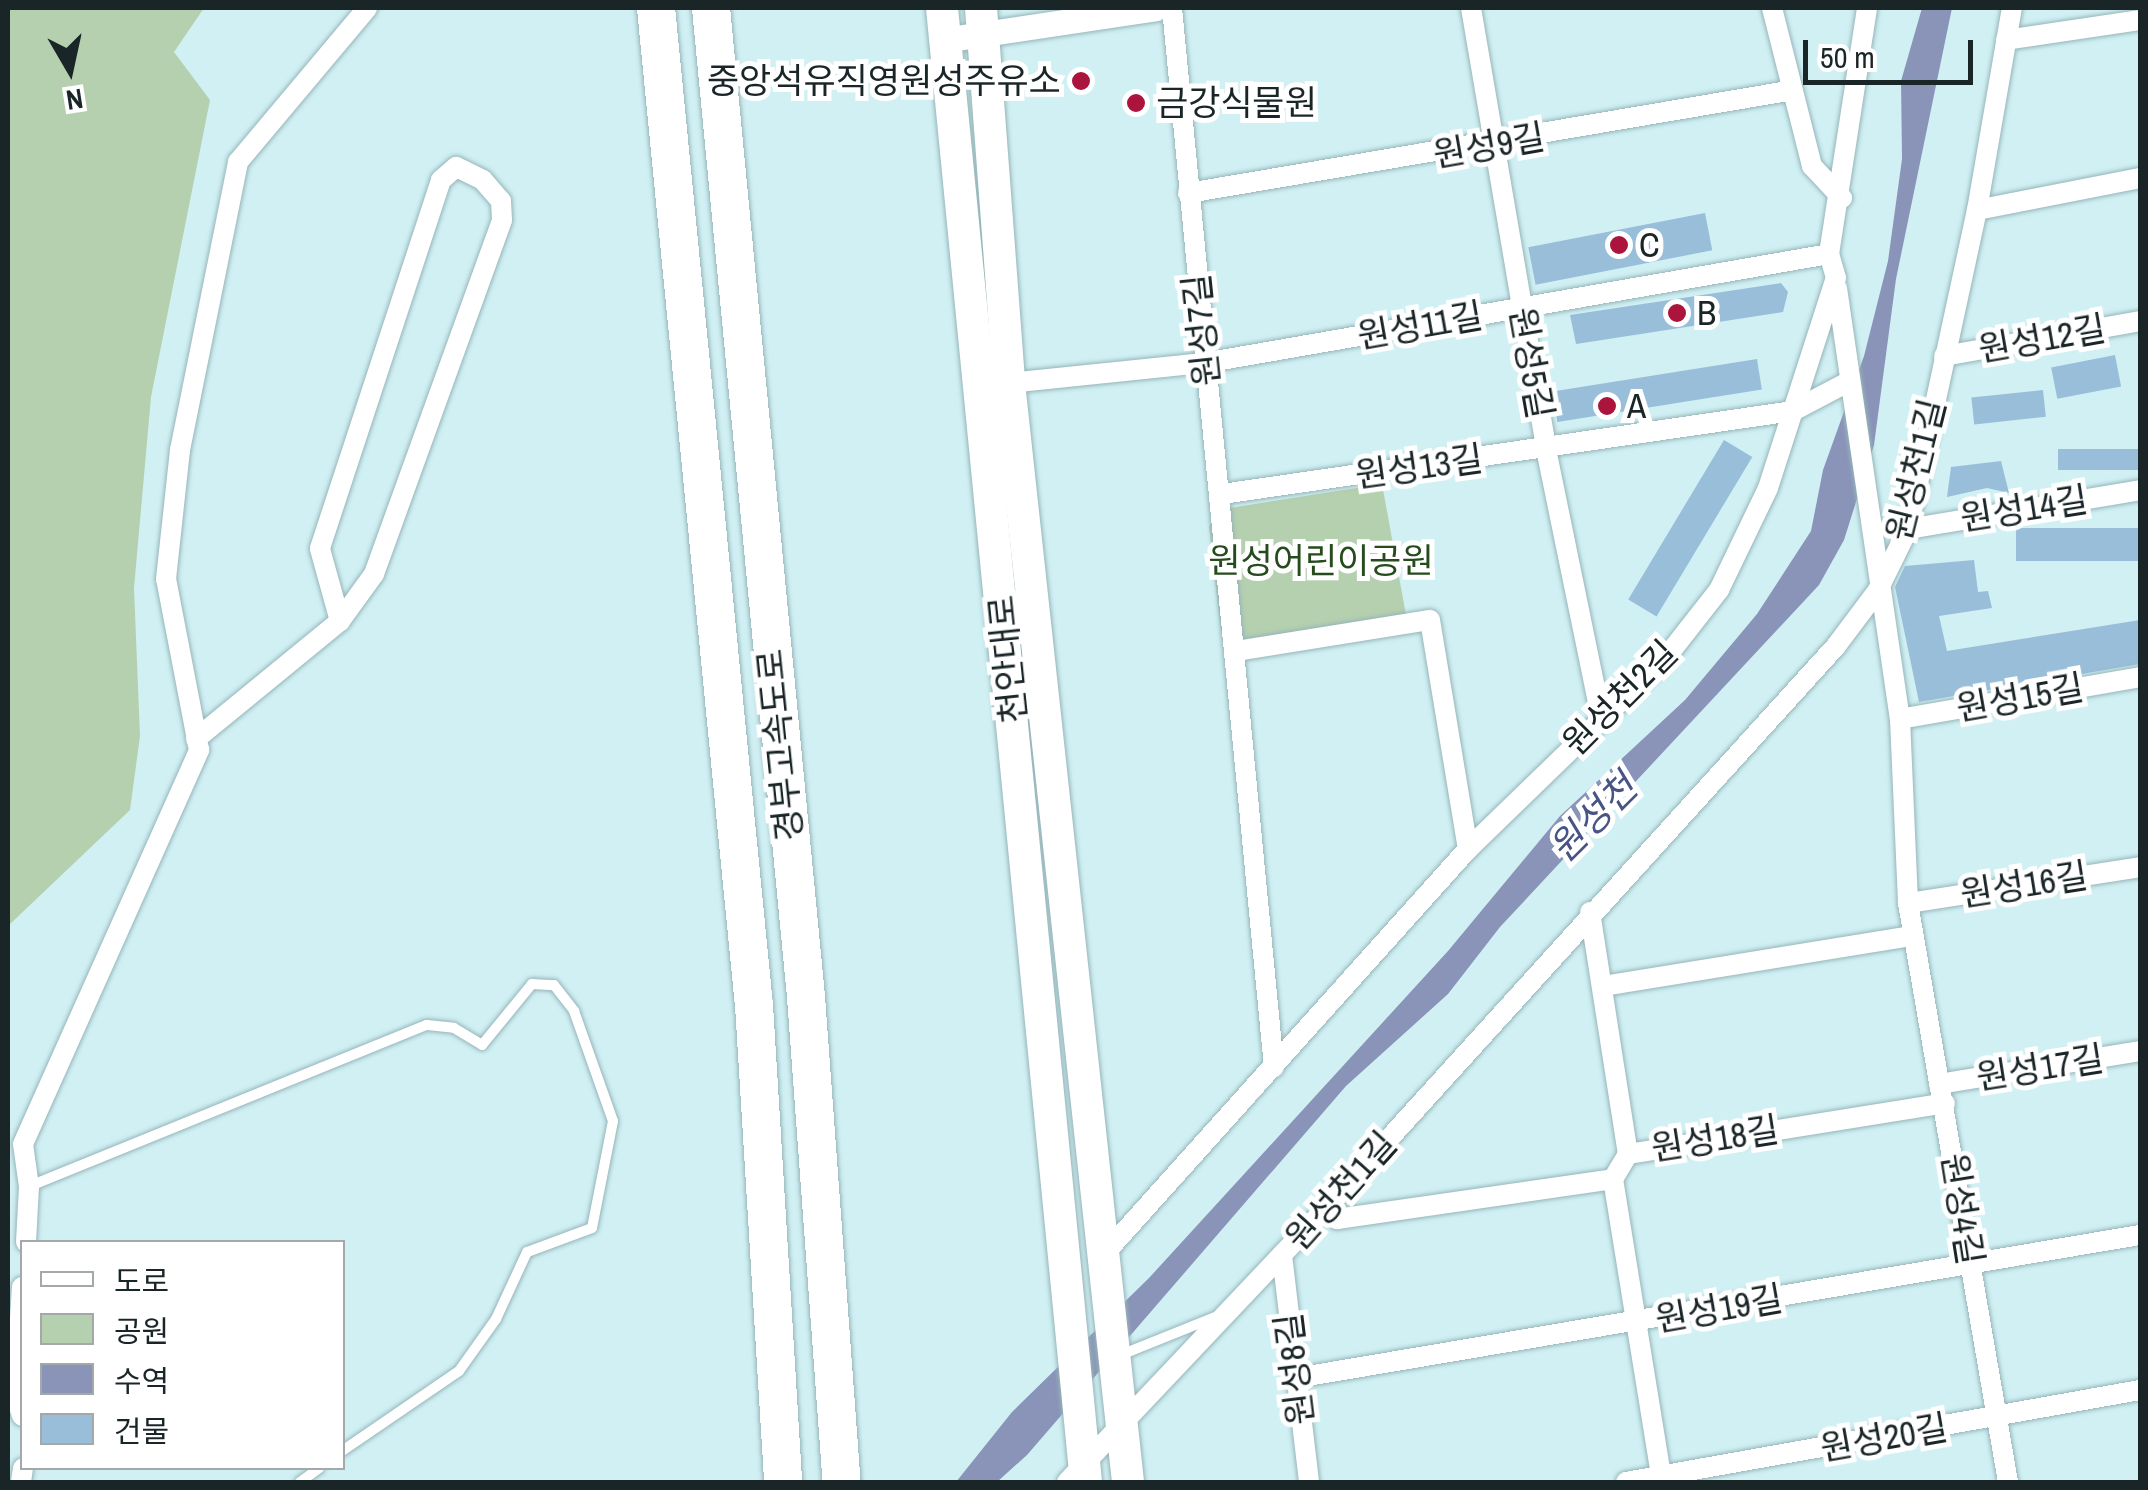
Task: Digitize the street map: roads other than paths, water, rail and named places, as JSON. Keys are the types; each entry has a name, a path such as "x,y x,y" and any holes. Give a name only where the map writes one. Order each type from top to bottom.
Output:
{"highway":[{"name":"경부고속도로","path":"656,8 754,1005 783,1482"},
{"name":"경부고속도로","path":"711,8 806,997 842,1482"}],"main road":[{"name":"천안대로","path":"959,19 1008,383 1121,1413"},
{"name":"천안대로","path":"959,19 1082,1424 1080,1476"},
{"path":"1121,1413 1128,1482"}],"street":[{"path":"26,1240 30,1187 16,1153 199,750 166,579 180,450 238,162 366,8"},
{"path":"959,19 1156,8"},
{"name":"원성7길","path":"1172,8 1204,363 1222,494 1274,1067"},
{"name":"원성5길","path":"1470,8 1546,450 1601,716"},
{"path":"1772,8 1788,92 1812,166 1842,198"},
{"path":"1836,278 1830,254 1842,198 1867,8"},
{"name":"원성천1길","path":"1080,1476 1121,1413 1234,1308 1327,1207 1590,912 1836,646 1878,590 1908,528 1977,210 2012,8"},
{"path":"2006,40 2140,20"},
{"name":"원성9길","path":"1188,193 1494,146 1788,92"},
{"path":"196,739 340,621 374,574 502,220 500,201 483,180 456,167 441,180 320,549 340,621"},
{"path":"1977,210 2140,178"},
{"name":"원성11길","path":"1008,383 1204,363 1830,254"},
{"name":"원성4길","path":"1836,278 1846,383 1900,719 1908,903 2000,1418 2008,1482"},
{"name":"원성천2길","path":"1106,1266 1274,1067 1468,849 1668,654 1719,590 1768,488 1836,278"},
{"name":"원성12길","path":"1944,356 2140,322"},
{"name":"원성13길","path":"1222,494 1546,450 1793,410 1846,383"},
{"name":"원성14길","path":"1908,528 2140,490"},
{"path":"1236,651 1430,620 1468,849"},
{"name":"원성15길","path":"1900,719 2140,677"},
{"name":"원성16길","path":"1908,903 2140,867"},
{"path":"1590,912 1628,1154"},
{"path":"1603,986 1913,936"},
{"name":"원성17길","path":"1942,1094 2140,1051"},
{"name":"원성18길","path":"1327,1207 1336,1219 1613,1179 1628,1154 1942,1094"},
{"path":"1613,1179 1661,1479"},
{"name":"원성19길","path":"1296,1378 1634,1324 2140,1235"},
{"name":"원성8길","path":"1282,1255 1308,1482"},
{"path":"20,1318 15,1394 20,1410"},
{"name":"원성20길","path":"1626,1482 1661,1479 2140,1390"}],"lane":[{"path":"30,1187 427,1024 454,1028 482,1045 532,984 554,985 574,1011 613,1121 592,1228 527,1252 496,1319 459,1371 345,1449"},
{"path":"1128,1352 1234,1308"}],"water":[{"name":"원성천","path":"1922,8 1952,8 1896,279 1874,445 1844,540 1819,585 1500,927 1448,994 1346,1086 1027,1455 997,1482 956,1482 1012,1412 1149,1278 1448,951 1560,816 1685,700 1757,614 1811,531 1823,470 1864,356 1888,261 1902,159 1901,81"}],"place":[{"name":"중앙석유직영원성주유소","path":"1081,81"},
{"name":"금강식물원","path":"1136,103"},
{"name":"C","path":"1619,245"},
{"name":"B","path":"1677,313"},
{"name":"A","path":"1607,406"}],"park label":[{"name":"원성어린이공원","path":"1321,561"}]}
